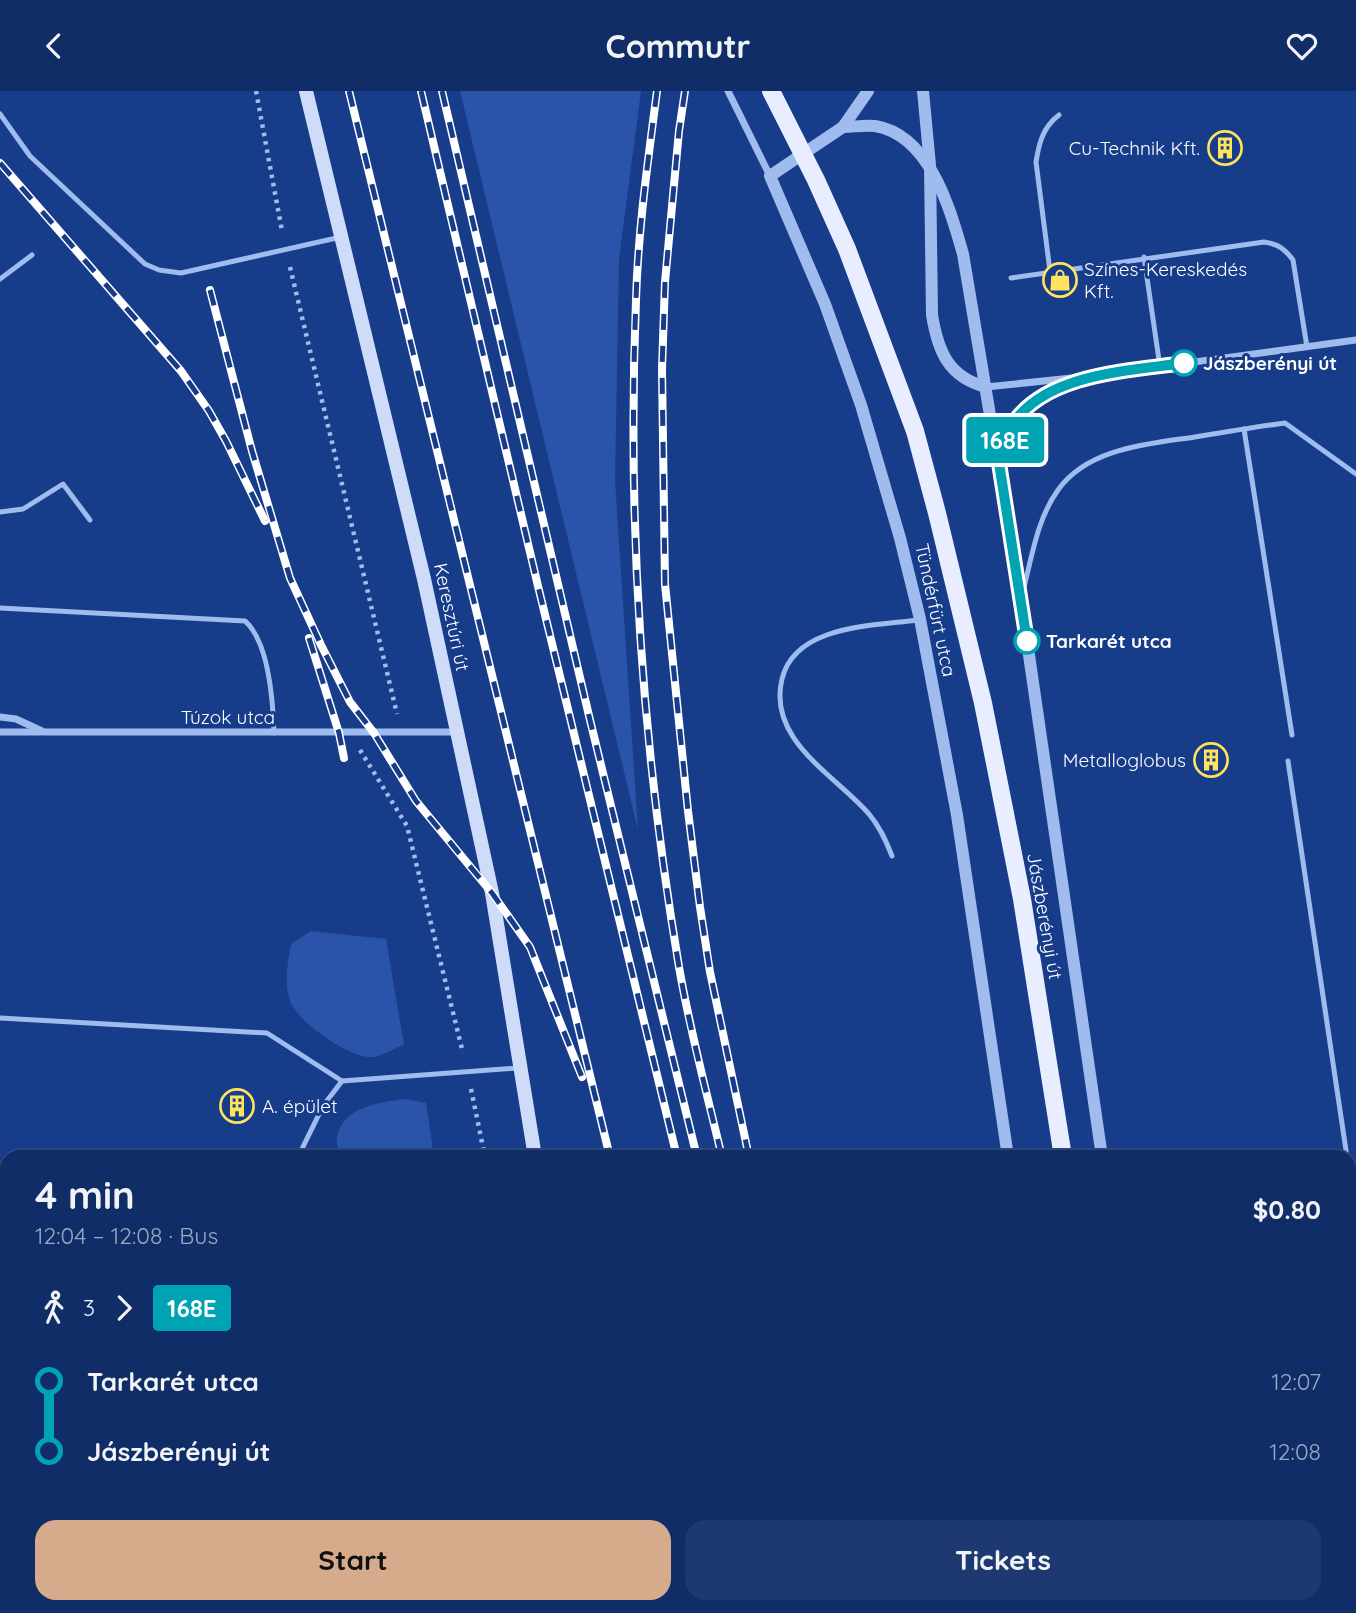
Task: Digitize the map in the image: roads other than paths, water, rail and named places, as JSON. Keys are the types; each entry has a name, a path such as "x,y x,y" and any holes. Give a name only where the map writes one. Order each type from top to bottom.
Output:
{"main road":[{"name":"Keresztúri út","path":"306,91 424,579 492,893 534,1150"},
{"name":"Jászberényi út","path":"771,91 847,249 915,431 983,702 1022,899 1062,1150"}],"street":[{"path":"728,91 770,176 843,127 868,91"},
{"path":"923,91 930,165 932,315 935,335 938,348 953,369 974,384 986,387 1091,376 1356,340"},
{"path":"843,127 875,126 895,133 930,165 954,223 963,254 1021,600 1101,1150"},
{"name":"Tündérfürt utca","path":"770,176 825,304 861,405 900,538 920,619 957,815 1007,1150"},
{"path":"999,463 1013,423 1025,410 1041,398 1091,376"},
{"path":"0,717 16,719 46,733"},
{"name":"Túzok utca","path":"0,731 456,732"}],"lane":[{"path":"0,114 30,156 145,264 181,273 341,237"},
{"path":"1050,271 1036,162 1038,146 1044,132 1059,115"},
{"path":"1011,278 1144,257 1264,242 1276,244 1286,250 1293,260 1307,347"},
{"path":"0,279 32,255"},
{"path":"1144,257 1160,367"},
{"path":"1021,600 1040,523 1059,488 1090,462 1133,447 1286,423 1356,474"},
{"path":"1244,429 1292,735"},
{"path":"0,512 23,509 64,484 90,520"},
{"path":"0,608 245,621 254,629 261,646 273,708 274,733"},
{"path":"892,856 870,815 796,743 784,724 779,692 790,658 812,641 827,635 920,619"},
{"path":"1288,761 1346,1150"},
{"path":"0,1018 267,1033 342,1081 521,1067"},
{"path":"301,1150 323,1106 342,1081"}],"railway":[{"path":"349,91 608,1150"},
{"path":"421,91 675,1150"},
{"path":"442,91 590,720 695,1150"},
{"path":"657,91 641,222 636,300 634,468 640,635 655,801 666,884 693,1039 720,1150"},
{"path":"685,91 665,282 662,369 665,584 700,907 710,972 748,1150"},
{"path":"0,163 181,371 226,441 265,521"},
{"path":"210,290 252,451 290,578 321,645 350,702 374,733 416,801 492,893 530,947 582,1077"},
{"path":"309,638 339,733 344,758"}],"place":[{"name":"Cu-Technik Kft.","path":"1225,148"},
{"name":"Színes-Kereskedés Kft.","path":"1060,280"},
{"name":"Jászberényi út","path":"1184,363"},
{"name":"Tarkarét utca","path":"1027,641"},
{"name":"Metalloglobus","path":"1211,760"},
{"name":"A. épület","path":"237,1106"}]}
